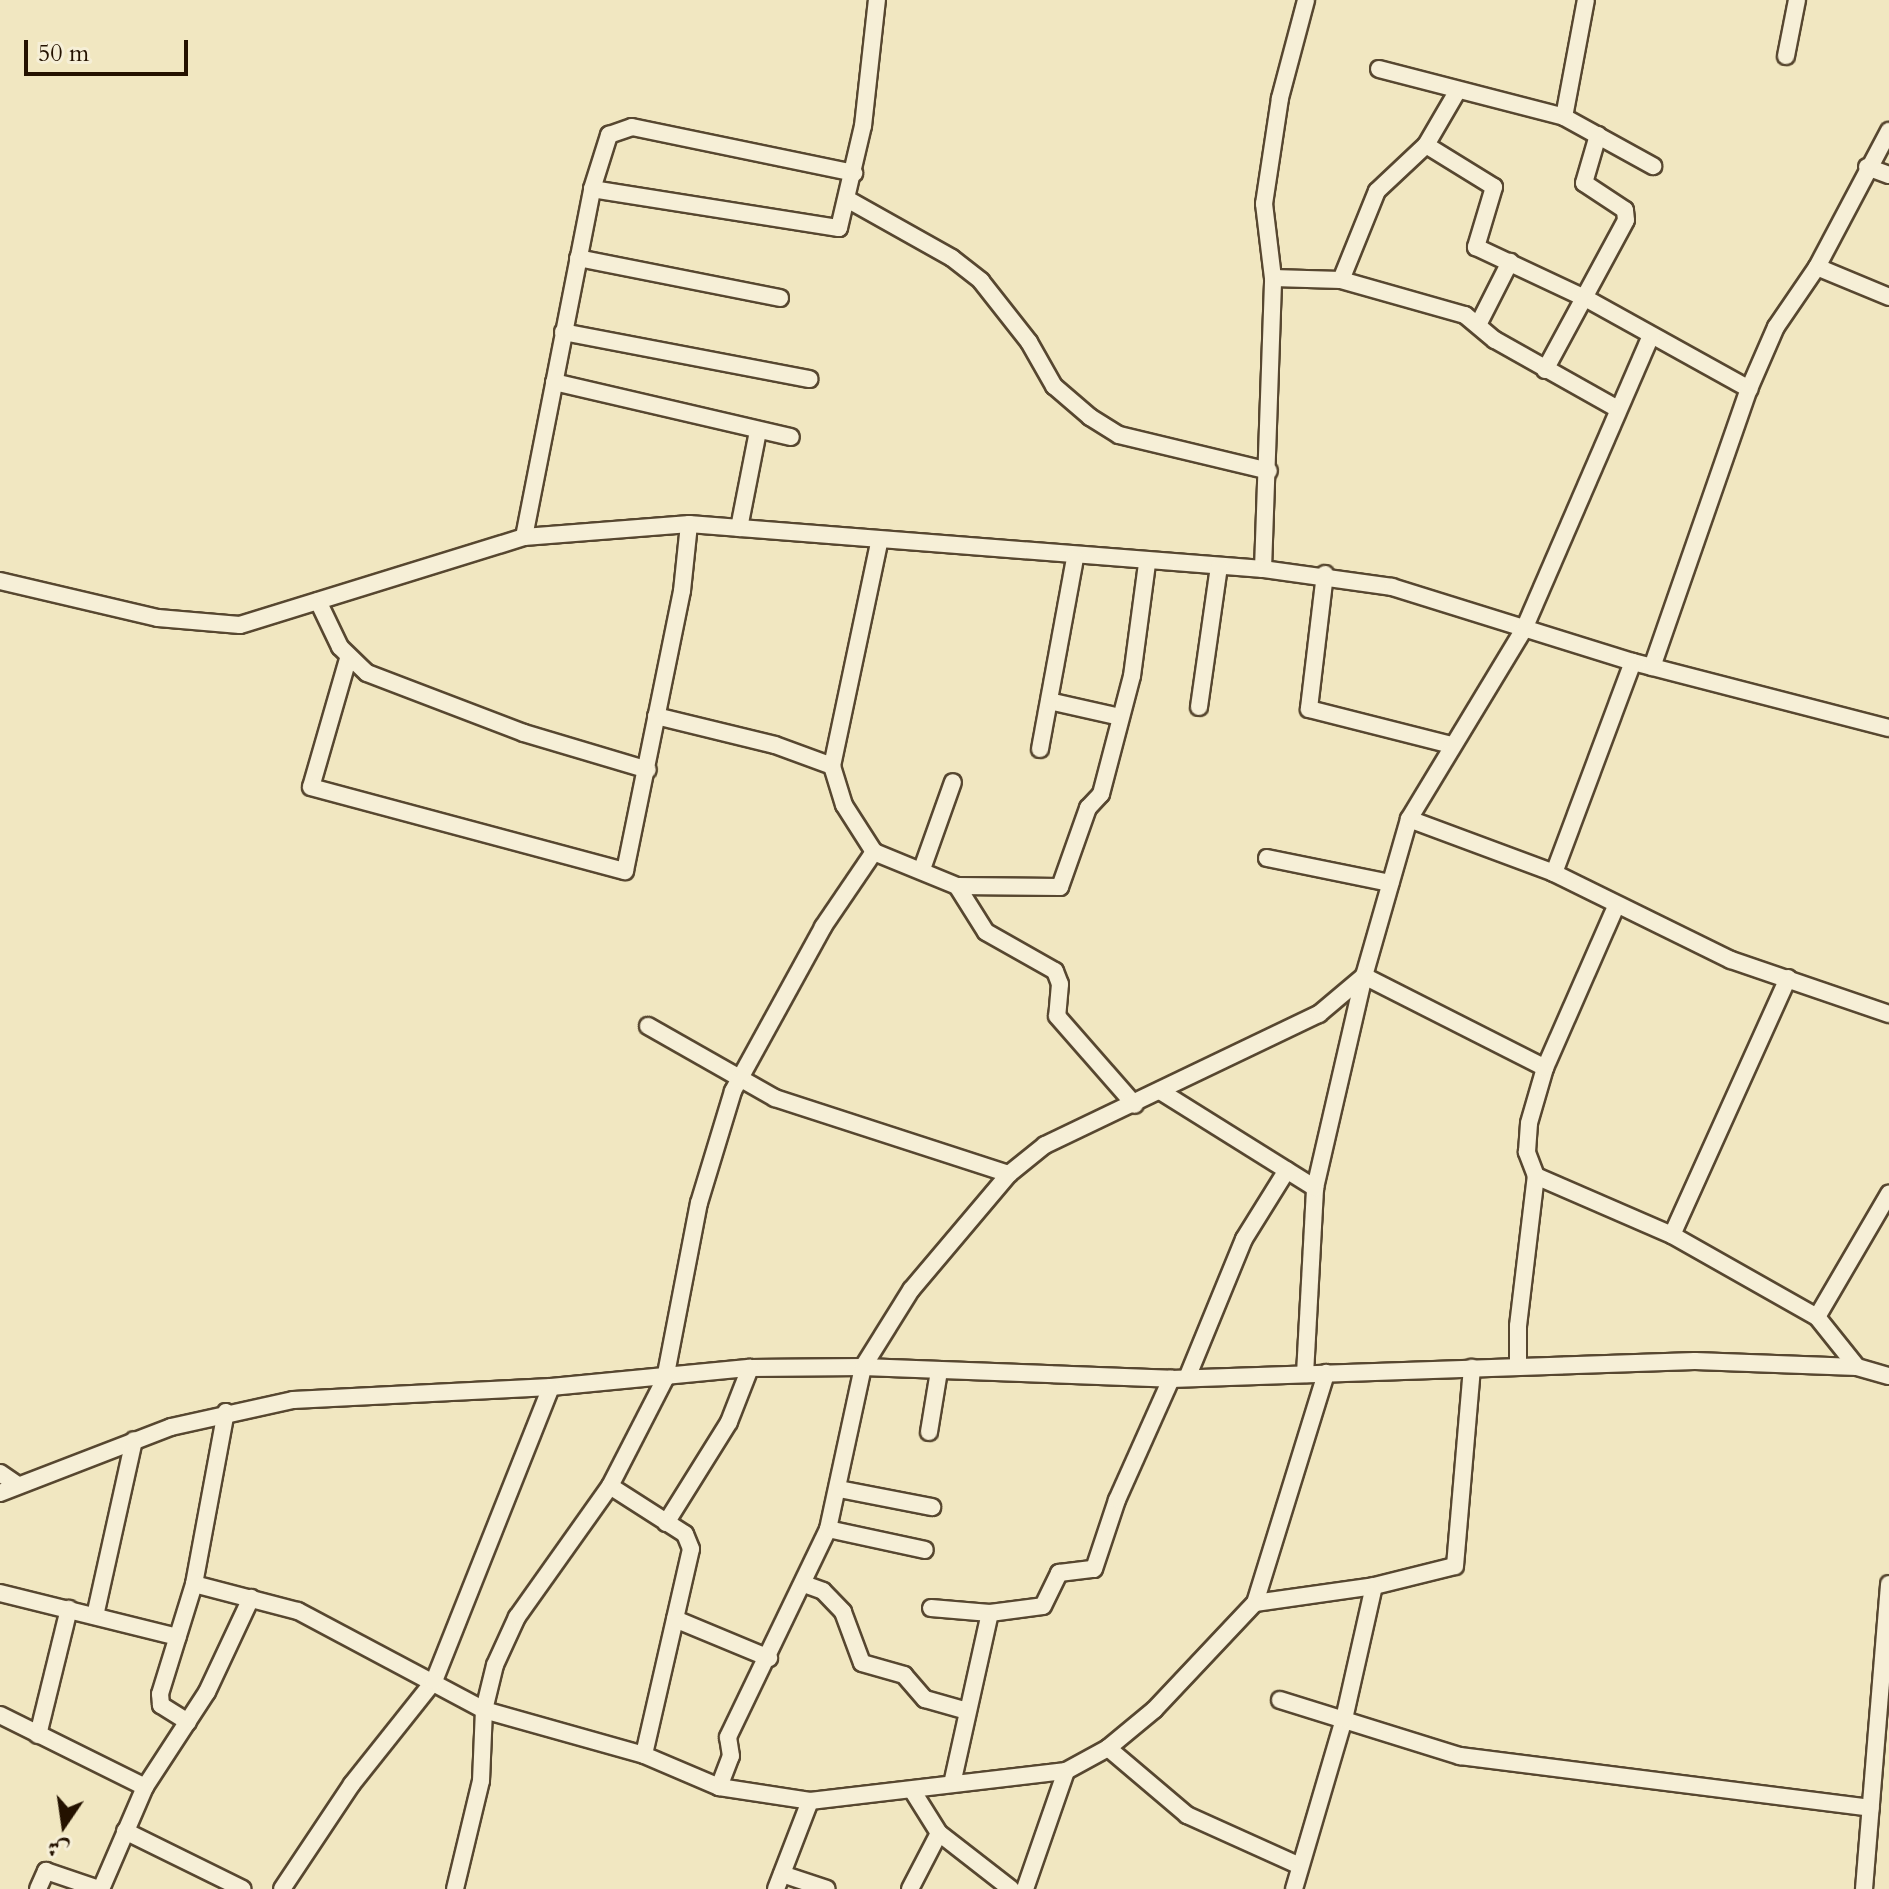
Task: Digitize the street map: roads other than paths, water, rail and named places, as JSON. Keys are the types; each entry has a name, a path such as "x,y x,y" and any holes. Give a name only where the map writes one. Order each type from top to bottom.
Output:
{"street":[{"path":"592,189 839,228 854,173 877,0"},
{"path":"1263,569 1269,471 1273,278 1265,244 1267,167 1306,0"},
{"path":"1564,117 1586,0"},
{"path":"1786,56 1797,0"},
{"path":"1379,69 1457,92 1564,117 1653,166"},
{"path":"1341,280 1377,191 1426,145 1457,92"},
{"path":"524,537 592,189 602,148 620,127 854,173"},
{"path":"1652,667 1749,389 1776,327 1817,267 1867,167 1889,131"},
{"path":"1545,370 1626,220 1625,210 1584,183 1598,135"},
{"path":"1426,145 1494,187 1475,244 1585,298 1749,389"},
{"path":"1867,167 1889,175"},
{"path":"847,199 952,258 981,281 1029,342 1054,386 1090,417 1119,435 1269,471"},
{"path":"578,258 780,298"},
{"path":"1478,325 1510,262"},
{"path":"1817,267 1889,297"},
{"path":"1273,278 1341,280 1465,315 1545,370 1618,409"},
{"path":"563,332 810,379"},
{"path":"1305,1374 1315,1188 1364,976 1409,819 1524,629 1651,335"},
{"path":"554,382 791,437"},
{"path":"739,528 758,431"},
{"path":"348,659 311,787 625,871 682,591 689,524"},
{"path":"0,581 199,625 240,625 524,537 689,524 879,543 1325,574 1392,587 1633,662 1889,728"},
{"path":"879,543 832,766 844,805 874,852 922,869 957,886 1060,887 1086,812 1101,794 1132,676 1147,564"},
{"path":"1040,749 1075,558"},
{"path":"1199,707 1219,567"},
{"path":"1325,574 1309,709 1451,745"},
{"path":"318,601 348,659 393,685 524,733 648,770"},
{"path":"1554,873 1633,662"},
{"path":"1049,701 1120,717"},
{"path":"656,716 775,745 832,766"},
{"path":"922,869 953,782"},
{"path":"1409,819 1554,873 1731,960 1889,1014"},
{"path":"455,1889 481,1781 484,1710 495,1665 517,1617 610,1486 665,1379 705,1177 741,1078 823,927 874,852"},
{"path":"1267,858 1390,883"},
{"path":"957,886 986,932 1055,971 1060,984 1057,1016 1135,1105"},
{"path":"1518,1367 1518,1326 1536,1176 1527,1137 1545,1068 1616,906"},
{"path":"1364,976 1545,1068"},
{"path":"719,1787 731,1756 728,1737 769,1658 828,1529 863,1367 911,1290 1009,1174 1075,1126 1135,1105 1319,1014 1364,976"},
{"path":"1672,1235 1788,978"},
{"path":"648,1026 775,1098 852,1126 1009,1174"},
{"path":"1160,1091 1315,1188"},
{"path":"931,1608 990,1613 1043,1606 1059,1573 1097,1566 1117,1500 1244,1239 1287,1170"},
{"path":"1536,1176 1672,1235 1817,1317 1857,1367"},
{"path":"1817,1317 1889,1194"},
{"path":"0,1493 134,1440 226,1412 293,1400 551,1387 665,1379 750,1368 863,1367 1179,1378 1695,1361 1857,1367 1889,1376"},
{"path":"666,1523 729,1422 750,1368"},
{"path":"1255,1603 1374,1586 1455,1566 1472,1368"},
{"path":"929,1432 939,1371"},
{"path":"194,1584 298,1611 484,1710 644,1755 719,1787 810,1801 1066,1771 1108,1748 1154,1710 1255,1603 1326,1373"},
{"path":"282,1889 352,1784 434,1681 551,1387"},
{"path":"188,1722 160,1700 194,1584 226,1412"},
{"path":"95,1616 134,1440"},
{"path":"0,1473 18,1485"},
{"path":"610,1486 685,1534 691,1549 644,1755"},
{"path":"839,1489 932,1507"},
{"path":"828,1529 925,1550"},
{"path":"804,1584 823,1591 843,1612 862,1663 904,1675 925,1699 967,1711"},
{"path":"1864,1889 1889,1584"},
{"path":"1294,1889 1344,1719 1374,1586"},
{"path":"0,1593 178,1637"},
{"path":"38,1889 46,1871 100,1889 145,1787 188,1722 251,1598"},
{"path":"38,1735 69,1609"},
{"path":"952,1784 990,1613"},
{"path":"675,1619 769,1658"},
{"path":"1280,1700 1460,1756 1871,1808"},
{"path":"0,1715 145,1787"},
{"path":"1108,1748 1187,1815 1300,1866"},
{"path":"1025,1889 1066,1771"},
{"path":"912,1790 939,1833 1011,1889"},
{"path":"810,1801 779,1881 827,1889"},
{"path":"125,1831 243,1889"},
{"path":"910,1889 939,1833"}]}
